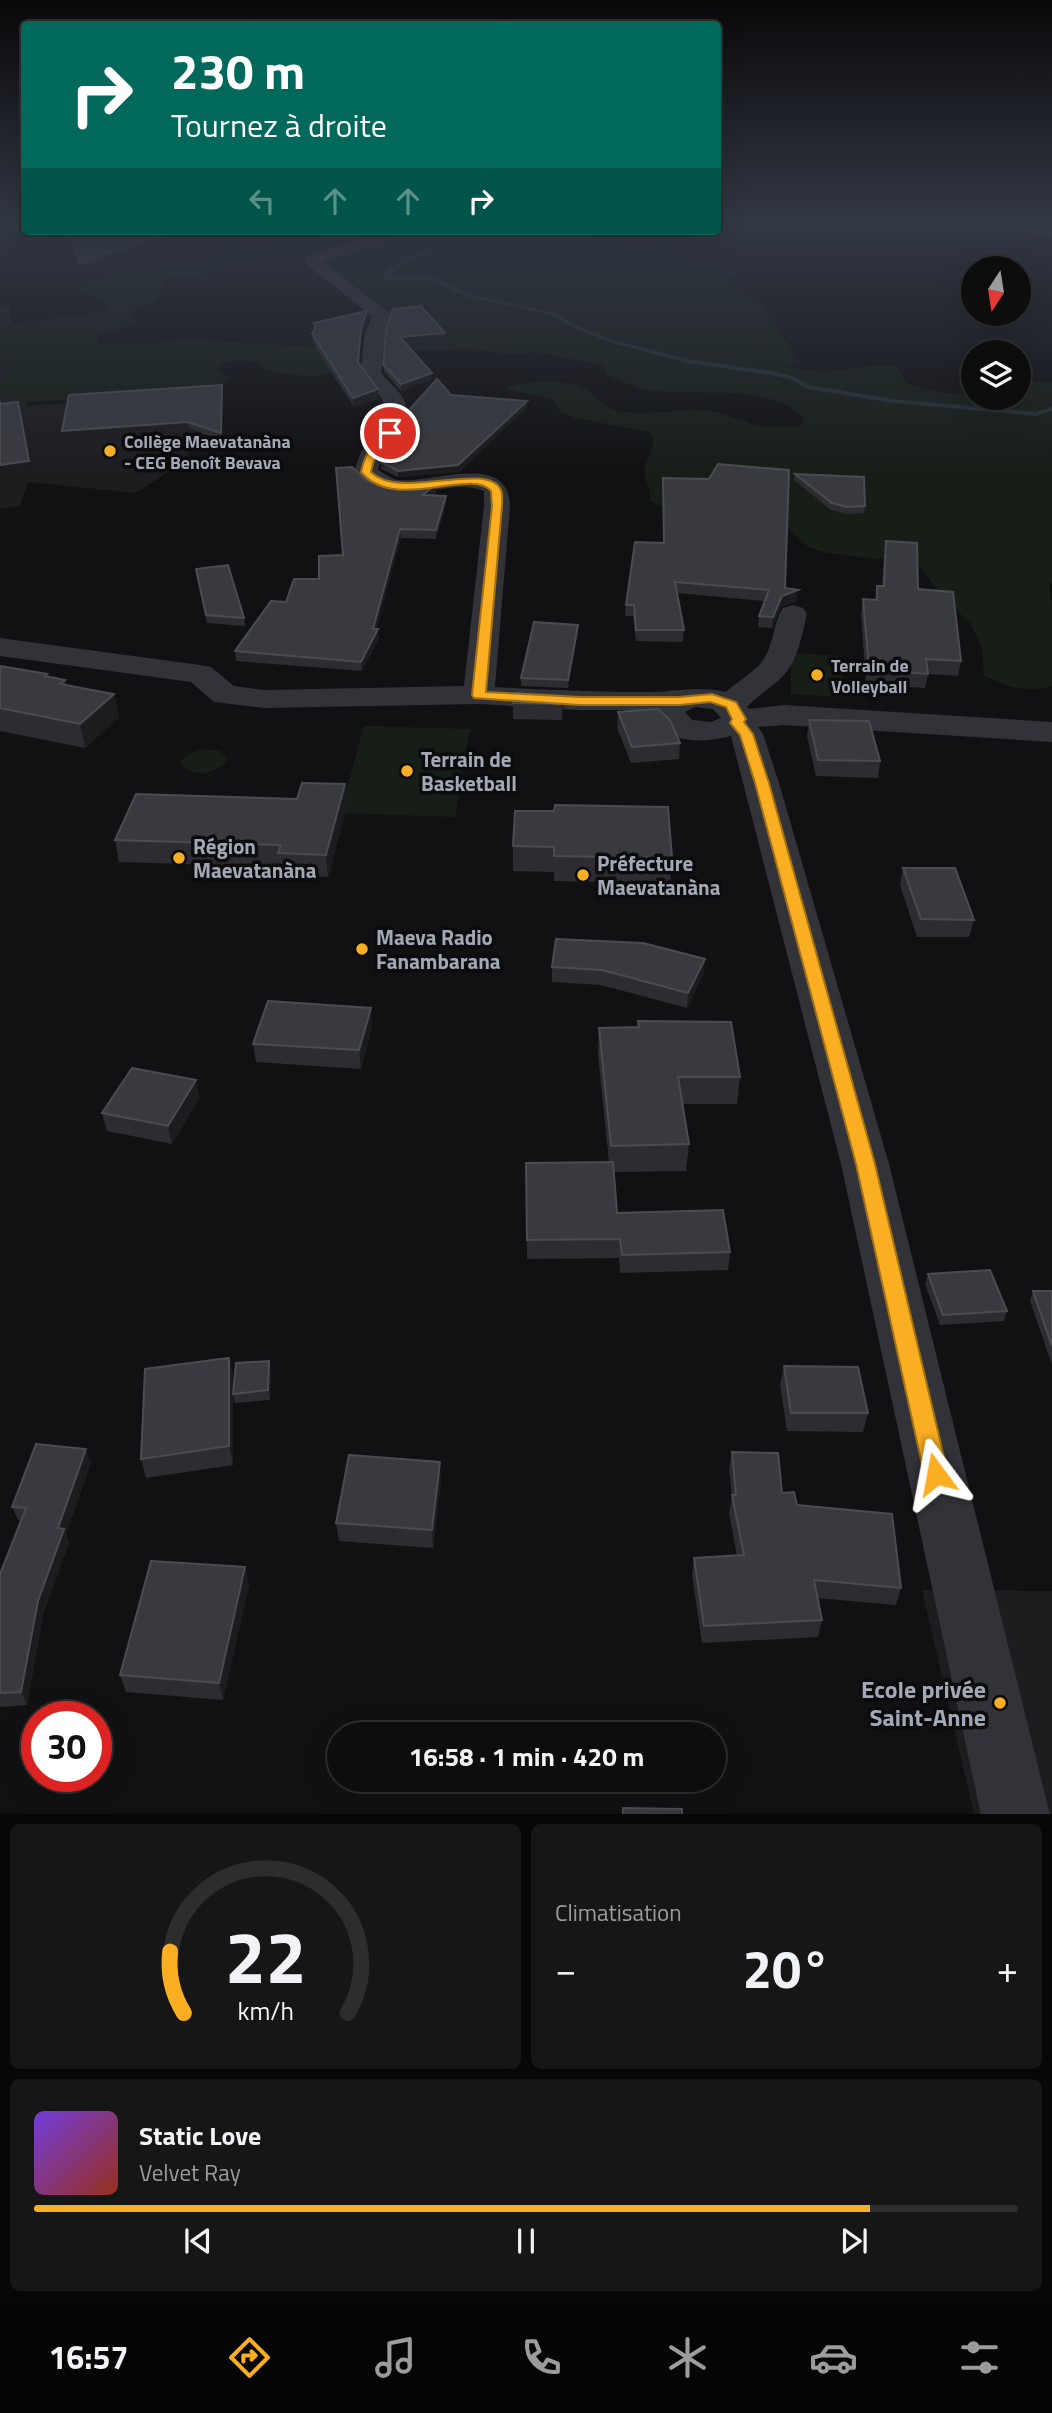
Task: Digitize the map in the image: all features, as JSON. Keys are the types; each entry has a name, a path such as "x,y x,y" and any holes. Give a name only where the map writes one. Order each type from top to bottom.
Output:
{"street":[{"path":"371,306 382,314 381,324 374,333 375,365 371,373 391,394 397,410 390,433 369,459 366,472 386,485 416,488 446,483 480,482 491,485 496,491 497,506 479,695"},
{"path":"740,707 772,670 782,652 793,614"},
{"path":"0,647 200,674 225,695 264,699 479,695 681,711 712,698 740,707 784,715 1052,732"},
{"path":"740,707 865,1164 1016,1814"},
{"path":"681,711 686,735 762,783"}],"shaded area":[{"name":"Collège Maevatanàna - CEG Benoît Bevava","path":"0,306 9,306 26,406 216,392 212,432 168,472 136,493 28,482 20,506 0,509"},
{"path":"108,306 143,306 131,312 137,322 133,327 101,333 97,339 100,343 150,345 183,339 327,348 341,371 311,376 291,375 261,368 258,362 236,361 216,368 229,379 222,385 127,398 23,402 0,397 0,383 6,371 0,363 0,325 95,313"},
{"path":"361,306 761,306 800,363 784,367 827,372 876,365 896,366 909,385 961,394 961,410 1031,410 1031,381 1052,381 1052,583 1049,585 1052,606 1052,686 1017,688 984,675 982,649 971,624 941,595 918,563 898,555 879,559 828,553 808,547 788,528 770,521 666,508 650,501 645,472 653,447 649,432 575,418 562,413 551,399 505,389 533,382 564,383 583,388 608,407 619,411 710,411 754,425 770,427 798,426 804,419 791,407 753,395 643,389 604,373 606,366 535,352 511,355 479,349 371,351 374,330"},
{"name":"Terrain de Volleyball","path":"791,653 842,656 844,697 791,694"},
{"name":"Terrain de Basketball","path":"364,726 470,729 455,817 340,813"},
{"path":"201,749 220,751 228,759 218,768 204,773 185,768 181,762 184,757"},
{"name":"Ecole privée Saint-Anne","path":"922,1590 1052,1591 1052,1814 974,1814"}],"building":[{"path":"421,306 445,333 400,337 432,373 401,384 383,365 386,332 393,309"},
{"path":"367,311 361,328 358,362 378,389 353,398 312,333 315,329 314,323"},
{"path":"437,379 451,395 527,401 458,465 398,471 381,462 409,410"},
{"path":"222,385 221,433 188,422 62,431 69,395"},
{"path":"18,402 29,461 0,465 0,404"},
{"path":"718,464 789,470 785,588 798,590 782,596 773,617 759,616 769,590 675,582 684,630 636,630 634,605 626,605 635,542 664,543 663,478 709,479"},
{"path":"352,467 366,480 381,486 399,488 436,484 423,495 446,496 436,530 400,529 373,629 378,629 361,662 235,651 271,601 286,602 294,579 319,579 319,556 343,555 336,468"},
{"path":"795,474 864,477 865,506 847,507 832,503"},
{"path":"886,541 917,543 918,589 953,592 961,661 926,659 928,674 869,669 863,599 877,600 877,586 884,586"},
{"path":"228,565 244,618 206,615 196,569"},
{"path":"534,622 578,625 568,680 521,678"},
{"path":"0,666 47,674 45,676 65,680 60,684 114,694 80,724 0,708"},
{"path":"516,693 564,696 562,704 513,703"},
{"path":"658,709 670,720 680,743 632,747 618,712"},
{"path":"809,720 869,721 880,761 818,760"},
{"path":"302,783 345,784 326,855 278,853 281,845 115,840 136,794 297,799"},
{"path":"555,805 668,807 672,858 554,856 554,847 513,846 515,811 554,811"},
{"path":"903,868 955,868 974,920 921,919"},
{"path":"556,939 643,943 705,959 688,993 602,970 552,967"},
{"path":"268,1001 371,1008 359,1050 253,1044"},
{"path":"638,1021 731,1022 740,1077 678,1077 689,1144 611,1146 599,1028 639,1027"},
{"path":"132,1068 196,1080 168,1126 102,1113"},
{"path":"613,1162 617,1213 723,1210 730,1252 622,1255 620,1239 527,1240 526,1163"},
{"path":"990,1270 1007,1311 943,1315 928,1274"},
{"path":"1033,1291 1052,1291 1052,1346"},
{"path":"229,1358 229,1446 141,1459 145,1369"},
{"path":"269,1361 268,1390 233,1394 236,1363"},
{"path":"784,1366 858,1367 868,1413 791,1413"},
{"path":"36,1444 86,1449 58,1528 64,1529 38,1601 21,1692 0,1693 0,1574 26,1508 12,1507"},
{"path":"732,1452 778,1453 782,1493 794,1492 797,1505 892,1514 901,1588 814,1580 822,1620 704,1626 694,1558 744,1555 732,1495 736,1495"},
{"path":"349,1455 440,1462 432,1530 336,1523"},
{"path":"151,1561 245,1567 219,1683 120,1675"},
{"path":"623,1808 682,1809 682,1814 623,1814"}],"waterway":[{"path":"515,306 554,314 574,326 611,341 688,361 778,374 807,387 893,401 1004,412 1036,414 1052,409"}],"place":[{"name":"Collège Maevatanàna - CEG Benoît Bevava","path":"110,451"},
{"name":"Terrain de Volleyball","path":"817,675"},
{"name":"Terrain de Basketball","path":"407,771"},
{"name":"Région Maevatanàna","path":"179,858"},
{"name":"Préfecture Maevatanàna","path":"583,875"},
{"name":"Maeva Radio Fanambarana","path":"362,949"},
{"name":"Ecole privée Saint-Anne","path":"1000,1703"}],"route":[{"path":"390,433 369,459 366,472 373,479 386,485 416,488 446,483 480,482 491,485 496,491 497,506 479,695 580,701 679,701 699,697 723,700 732,705 739,719 737,723 747,734 762,783 865,1164 936,1474"}]}
